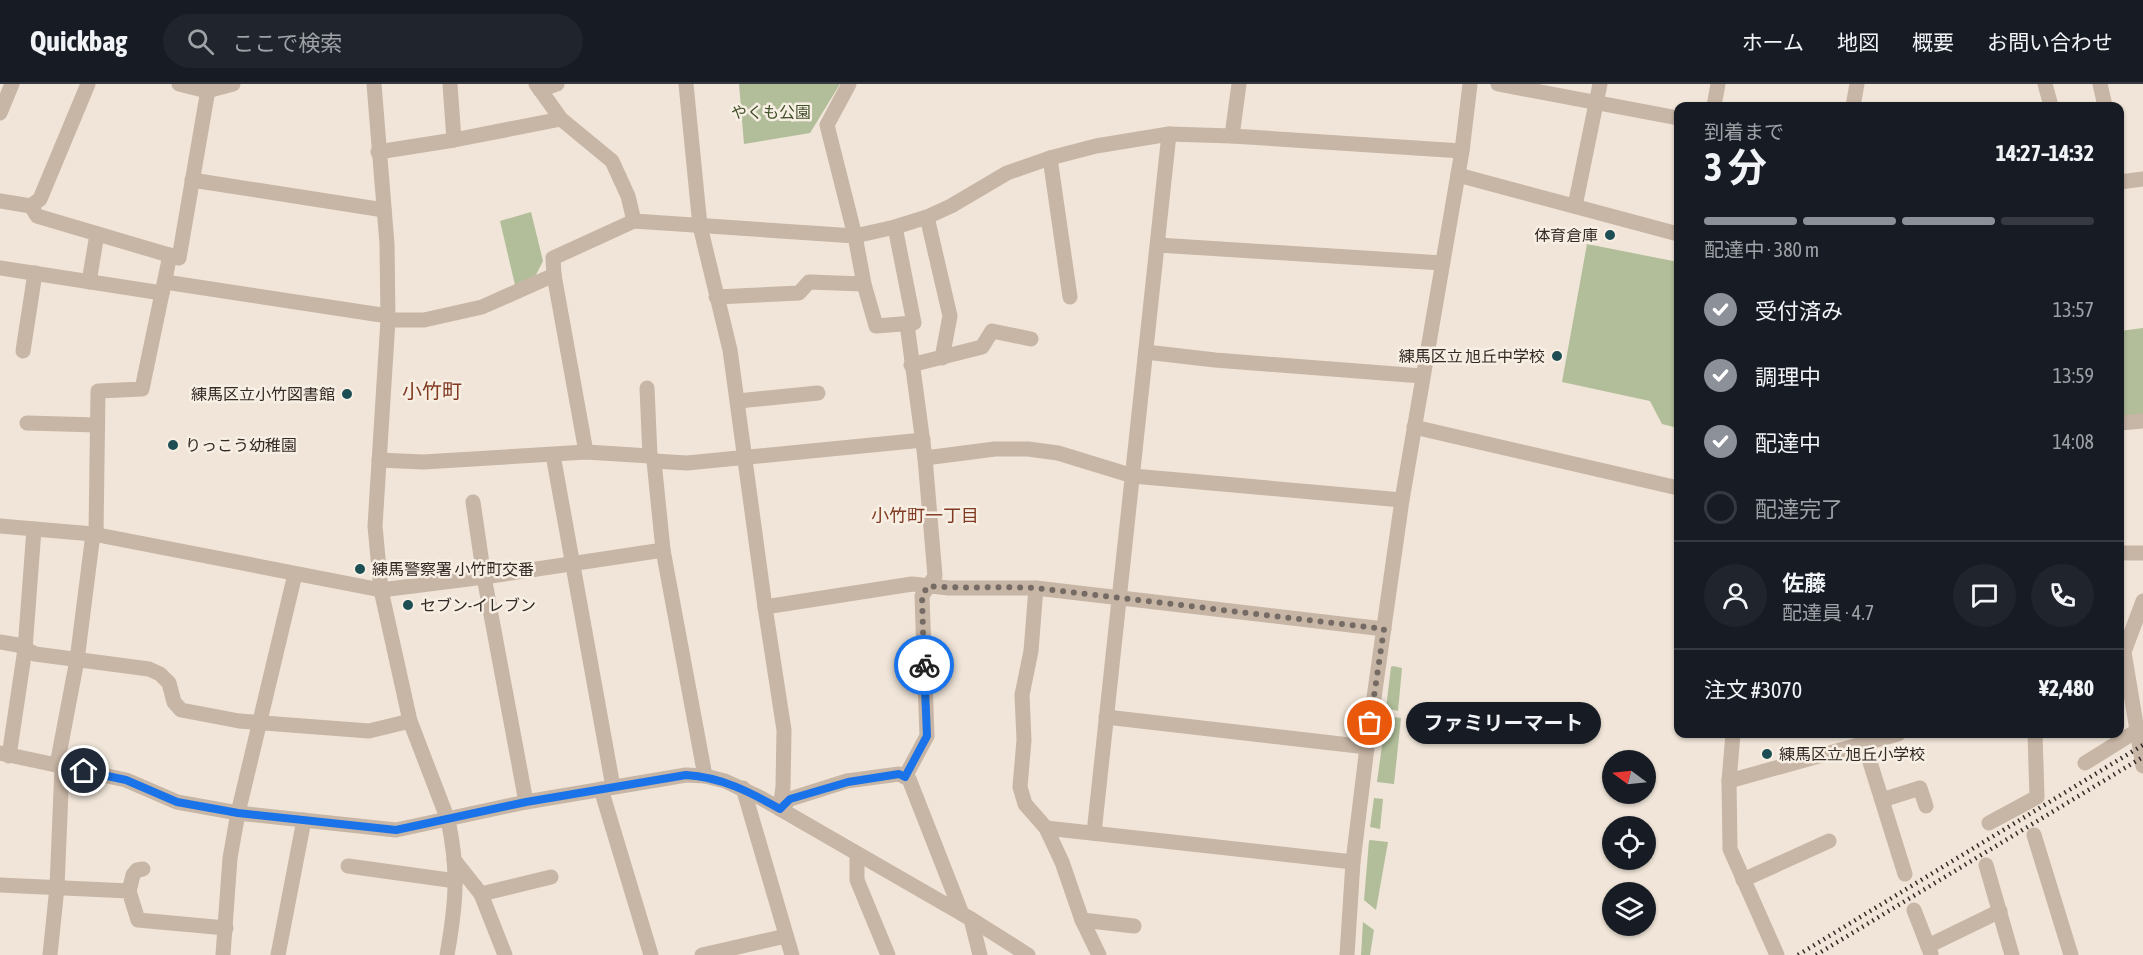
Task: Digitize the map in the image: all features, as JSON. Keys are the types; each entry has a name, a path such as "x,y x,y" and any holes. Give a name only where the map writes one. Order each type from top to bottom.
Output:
{"street":[{"path":"0,113 12,84"},
{"path":"0,201 31,206 40,199 88,84"},
{"path":"180,84 208,87 233,84"},
{"path":"374,84 387,244 388,318 375,526 381,590 410,721 448,820 456,881 455,907 447,955"},
{"path":"450,84 454,140"},
{"path":"557,84 538,87 561,119 612,161 628,196 634,221"},
{"path":"686,84 700,226 730,351 784,730 783,787 780,809"},
{"path":"849,84 827,124 876,326 914,323 895,227"},
{"path":"1232,136 1239,84"},
{"path":"1347,955 1353,862 1367,747 1402,500 1462,152 1470,84"},
{"path":"1498,84 1674,117"},
{"path":"1575,206 1600,84"},
{"path":"1715,102 1718,84"},
{"path":"1854,102 1857,84"},
{"path":"2045,84 2050,102"},
{"path":"2100,84 2104,102"},
{"path":"31,206 37,216 179,258 208,87"},
{"path":"378,152 561,119"},
{"path":"1094,833 1169,134"},
{"path":"586,452 554,275 553,258 634,221 855,236 927,217 951,206 1007,173 1050,159 1096,146 1169,134 1232,136 1462,152"},
{"path":"1050,159 1070,297"},
{"path":"1458,175 1674,233"},
{"path":"2124,178 2143,179"},
{"path":"192,180 384,210"},
{"path":"927,217 950,316 942,358"},
{"path":"89,282 98,234"},
{"path":"1158,245 1442,263"},
{"path":"50,955 57,887 60,766 95,534 98,391 142,389 170,255"},
{"path":"0,268 89,282 163,287 388,318 424,320 482,307 554,275"},
{"path":"23,351 35,273"},
{"path":"716,297 799,293 809,282 864,284"},
{"path":"905,777 927,736 922,596 935,576 923,440 907,324"},
{"path":"911,366 982,347 988,333 992,331 1031,339"},
{"path":"1146,352 1215,360 1422,376"},
{"path":"647,388 652,458 663,550 705,776"},
{"path":"738,401 818,393"},
{"path":"2124,423 2143,421"},
{"path":"27,423 97,425"},
{"path":"1414,427 1674,487"},
{"path":"379,460 423,462 586,452 687,463 923,440"},
{"path":"925,458 995,449 1028,449 1058,453 1133,476 1402,500"},
{"path":"553,455 607,788 651,955"},
{"path":"473,502 484,577 526,802"},
{"path":"0,526 95,534 381,590 572,565 663,550"},
{"path":"34,529 25,649 4,754 126,780 177,802 238,813 396,830 526,802 668,776 705,776 742,788 1029,955"},
{"path":"2124,553 2143,553"},
{"path":"223,955 230,858 238,813 295,574"},
{"path":"765,607 912,584 949,588 999,586 1120,597 1384,629"},
{"path":"1036,588 1031,651 1022,695 1024,740 1020,787 1025,804 1046,828 1062,862 1082,920 1099,955"},
{"path":"2124,648 2143,601"},
{"path":"0,642 18,645 35,654 149,669 160,674 169,683 174,702 181,710 239,721 369,730 410,721"},
{"path":"2124,663 2143,766"},
{"path":"1106,717 1367,747"},
{"path":"2085,763 2138,730"},
{"path":"1733,738 1729,781 1730,849 1774,954"},
{"path":"1729,781 1883,738"},
{"path":"1989,823 2037,797 2035,738"},
{"path":"1864,743 1905,874"},
{"path":"780,809 790,799 848,782 899,774 909,779 980,955"},
{"path":"742,788 792,955"},
{"path":"1881,800 1920,788 1926,806"},
{"path":"278,955 304,820"},
{"path":"1046,828 1353,862"},
{"path":"2034,835 2071,955"},
{"path":"1743,880 1829,841"},
{"path":"857,854 857,880 888,955"},
{"path":"454,860 481,894 505,955"},
{"path":"1986,865 2012,955"},
{"path":"348,866 456,881"},
{"path":"143,869 137,870 133,875 129,891 138,920 226,928"},
{"path":"481,894 551,878"},
{"path":"0,885 129,891"},
{"path":"1914,910 1930,951 2000,912"},
{"path":"1082,920 1134,926"},
{"path":"702,955 786,936"}],"green space":[{"name":"やくも公園","path":"739,84 840,84 810,133 744,144"},
{"path":"531,212 543,261 536,275 515,285 500,221"},
{"path":"1587,244 1674,261 1674,427 1662,424 1650,401 1562,382"},
{"path":"2143,328 2143,415 2124,416 2124,330"},
{"path":"1391,667 1402,668 1398,711 1386,708"},
{"path":"1386,716 1401,718 1394,784 1377,782"},
{"path":"1374,798 1383,799 1380,829 1370,827"},
{"path":"1370,840 1388,842 1376,910 1364,900"},
{"path":"1363,922 1374,930 1370,955 1361,955"}],"railway":[{"path":"1798,955 2143,745"},
{"path":"1816,955 2143,757"}],"way so far":[{"path":"924,665 922,596 928,586 1036,588 1384,629 1370,723"}],"place":[{"name":"体育倉庫","path":"1610,235"},
{"name":"練馬区立 旭丘中学校","path":"1557,356"},
{"name":"練馬区立小竹図書館","path":"347,394"},
{"name":"りっこう幼稚園","path":"173,445"},
{"name":"練馬警察署 小竹町交番","path":"360,569"},
{"name":"セブン-イレブン","path":"408,605"},
{"name":"ファミリーマート","path":"1370,723"},
{"name":"練馬区立 旭丘小学校","path":"1767,754"}],"district":[{"name":"小竹町","path":"432,390"},
{"name":"小竹町一丁目","path":"925,515"}],"route":[{"path":"84,771 126,780 177,802 238,813 396,830 526,802 668,776 686,775 705,776 742,788 780,809 790,799 848,782 899,774 905,777 927,736 924,665"}]}
